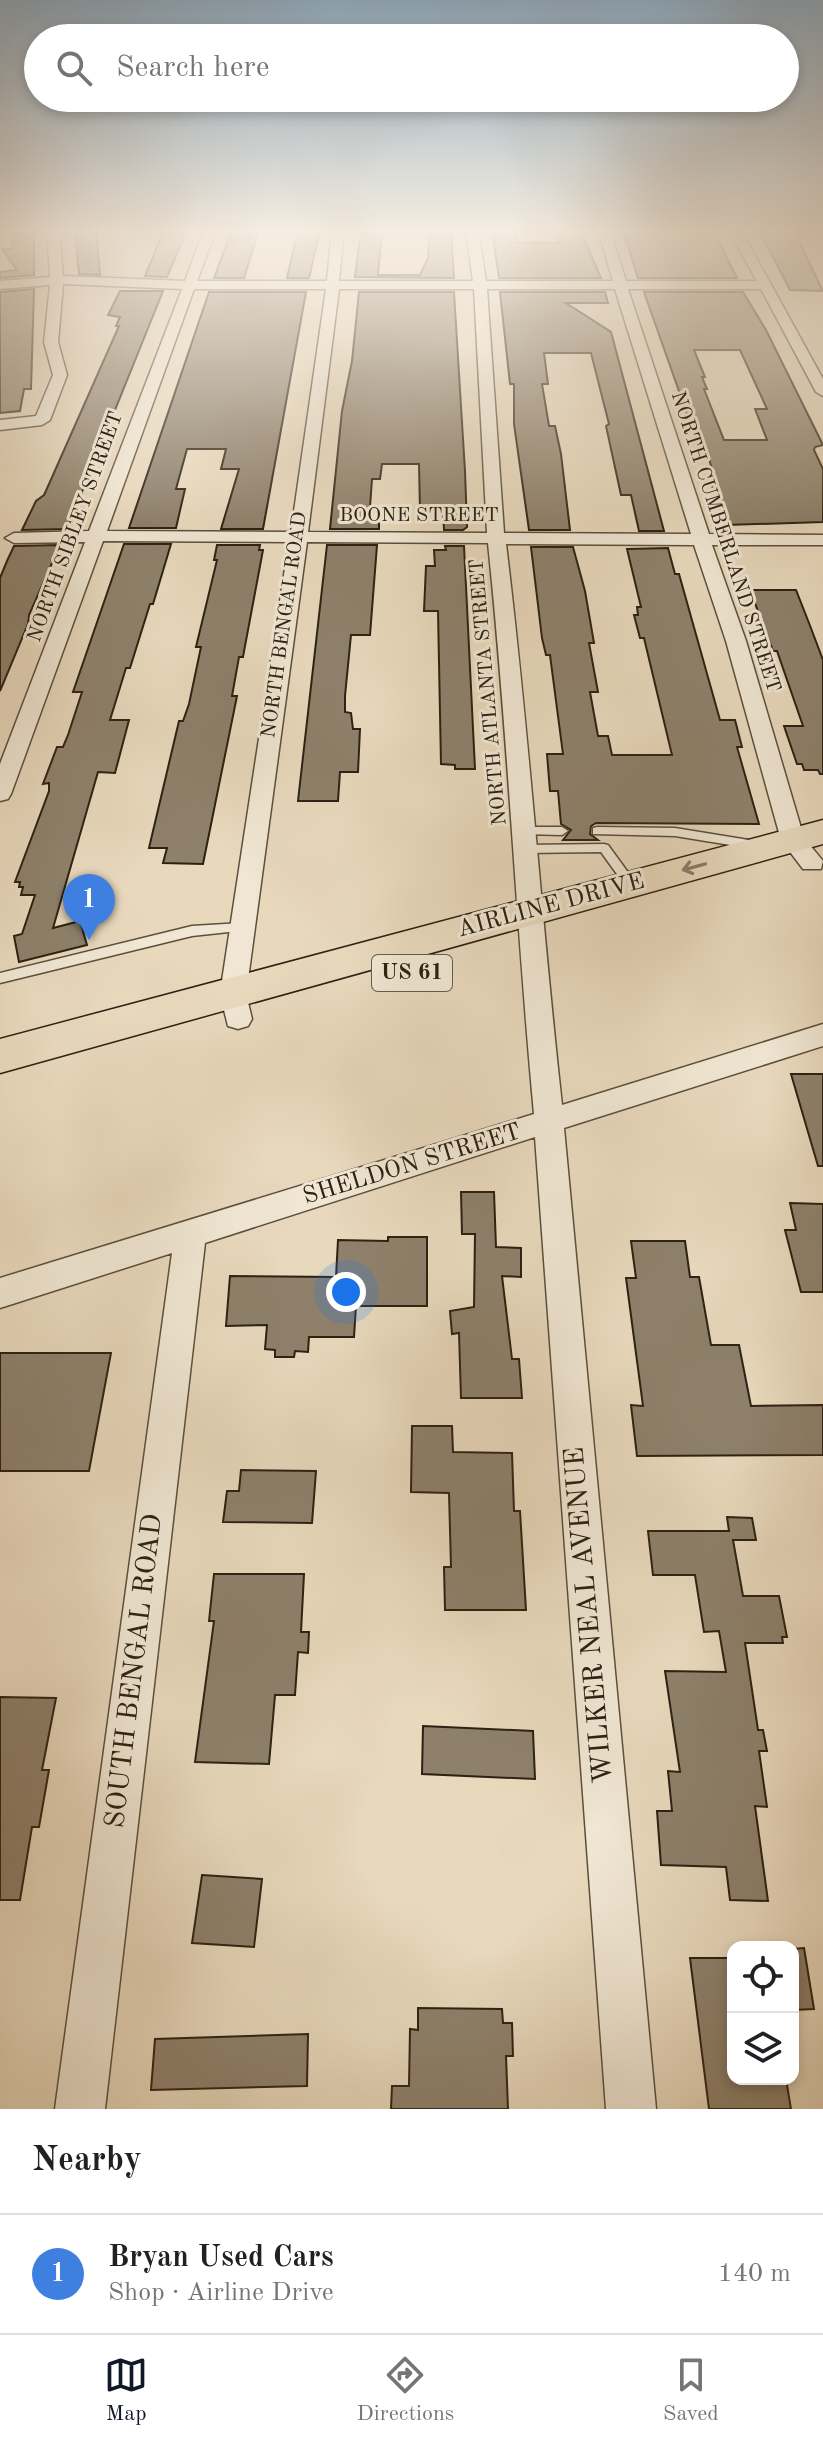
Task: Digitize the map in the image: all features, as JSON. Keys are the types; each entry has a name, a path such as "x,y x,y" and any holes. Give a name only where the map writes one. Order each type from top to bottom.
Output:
{"highway":[{"name":"AIRLINE DRIVE","path":"530,927 631,885 804,849"},
{"name":"AIRLINE DRIVE","path":"0,1082 235,1007 804,849"},
{"name":"AIRLINE DRIVE","path":"0,1056 235,1007"}],"street":[{"path":"0,425 42,420 60,375 51,342 52,328"},
{"name":"NORTH SIBLEY STREET","path":"0,794 175,328"},
{"name":"NORTH BENGAL ROAD","path":"235,1007 242,927 328,328"},
{"name":"NORTH ATLANTA STREET","path":"483,328 496,538 514,693 530,927 549,1122"},
{"name":"NORTH CUMBERLAND STREET","path":"634,328 661,420 804,849"},
{"path":"790,328 818,374 823,392"},
{"name":"BOONE STREET","path":"14,538 823,540"},
{"name":"SHELDON STREET","path":"0,1293 823,1035"},
{"name":"WILKER NEAL AVENUE","path":"549,1122 631,2109"},
{"name":"SOUTH BENGAL ROAD","path":"80,2109 190,1234"}],"lane":[{"path":"524,840 562,831"},
{"path":"597,831 675,832 804,849"},
{"path":"524,840 604,848 631,885"},
{"path":"0,978 192,931 242,927"}],"building":[{"path":"0,328 33,328 31,389 24,389 20,411 0,413"},
{"path":"118,328 148,328 67,529 22,530 36,501 44,495"},
{"path":"197,328 299,328 263,529 221,529 239,469 221,469 226,449 187,449 176,489 185,489 176,528 129,528"},
{"path":"355,328 456,328 467,527 463,530 444,530 443,511 420,511 419,464 382,464 380,479 372,479 369,521 379,521 379,529 330,529 342,411"},
{"path":"504,328 605,328 611,332 664,531 639,531 631,495 621,495 606,426 609,424 591,353 544,353 548,384 542,384 549,426 555,426 561,454 570,530 529,530 514,424 514,384 510,384"},
{"path":"657,328 765,328 823,445 814,450 823,469 823,522 726,525 711,483 716,483 705,445 698,445","holes":["694,350 740,350 767,409 755,409 767,440 724,440 704,389 707,389 702,377 705,377"]},
{"path":"124,544 171,544 153,604 150,604 130,668 126,668 110,720 129,720 115,773 98,772 53,928 80,921 87,945 19,962 14,936 22,934 35,895 21,895 23,887 19,887 20,882 15,882 49,791 49,783 43,784 57,747 63,747 82,692 73,692"},
{"path":"60,545 0,691 0,578 14,546"},
{"path":"217,545 260,545 259,550 263,550 243,657 239,657 232,696 237,696 203,864 163,863 167,848 149,848 179,721 183,721 189,704 201,647 196,647 217,560 214,560"},
{"path":"327,545 377,545 370,635 351,635 345,696 345,712 351,713 353,729 360,729 358,772 340,772 338,801 298,801"},
{"path":"445,546 464,546 475,769 455,769 455,765 441,764 438,611 424,611 426,566 435,566 434,550 446,550"},
{"path":"531,547 573,547 594,643 589,643 598,692 590,692 598,736 608,736 612,755 672,755 644,638 640,638 634,615 638,615 637,607 641,607 627,549 668,548 675,574 679,574 720,720 735,720 742,747 737,747 759,824 596,823 591,826 590,834 598,840 563,840 571,830 561,824 558,791 550,791 547,754 563,754 550,655 546,655 542,638"},
{"path":"750,590 796,590 823,660 823,774 818,770 804,770 802,764 797,764 784,726 803,726 777,651 773,651"},
{"path":"791,1074 823,1074 823,1166 818,1166"},
{"path":"461,1192 494,1192 496,1247 521,1248 521,1277 502,1276 512,1359 519,1359 522,1398 461,1398 459,1333 452,1334 450,1311 474,1307 475,1234 462,1234"},
{"path":"790,1203 823,1204 823,1292 801,1292 785,1230 796,1230"},
{"path":"388,1237 427,1237 427,1306 356,1306 354,1337 309,1337 308,1352 295,1351 294,1357 275,1357 275,1350 265,1349 267,1325 226,1326 230,1276 336,1277 338,1240 388,1241"},
{"path":"631,1241 685,1241 690,1277 699,1277 711,1345 739,1345 751,1406 823,1405 823,1455 637,1456 631,1405 643,1406 626,1278 636,1278"},
{"path":"0,1353 111,1353 89,1471 0,1471"},
{"path":"412,1426 452,1426 453,1452 512,1453 514,1511 520,1511 526,1610 445,1610 444,1567 451,1567 449,1493 411,1492"},
{"path":"241,1470 316,1471 312,1523 223,1522 227,1491 239,1491"},
{"path":"727,1517 752,1518 756,1540 733,1540 743,1596 779,1596 787,1637 782,1637 783,1643 745,1643 758,1730 763,1730 767,1751 759,1751 767,1807 755,1806 768,1901 730,1900 726,1867 661,1865 657,1811 672,1811 668,1771 680,1772 665,1671 726,1672 719,1631 704,1632 695,1575 653,1575 648,1531 729,1531"},
{"path":"214,1574 304,1574 301,1632 309,1632 308,1653 298,1652 295,1695 275,1695 269,1764 195,1762 214,1621 209,1621"},
{"path":"0,1697 56,1698 42,1770 49,1770 39,1827 32,1827 20,1900 0,1900"},
{"path":"423,1726 533,1731 535,1779 422,1774"},
{"path":"202,1875 262,1879 254,1947 192,1943"},
{"path":"799,1948 804,1948 814,2009 799,2010"},
{"path":"690,1958 727,1958 727,2085 787,2085 791,2109 709,2109"},
{"path":"418,2008 502,2009 503,2023 512,2023 513,2056 506,2056 508,2109 391,2109 392,2086 409,2086 410,2029 418,2030"},
{"path":"308,2034 307,2086 151,2090 155,2039"}],"place":[{"name":"Bryan Used Cars","path":"89,940"}]}
